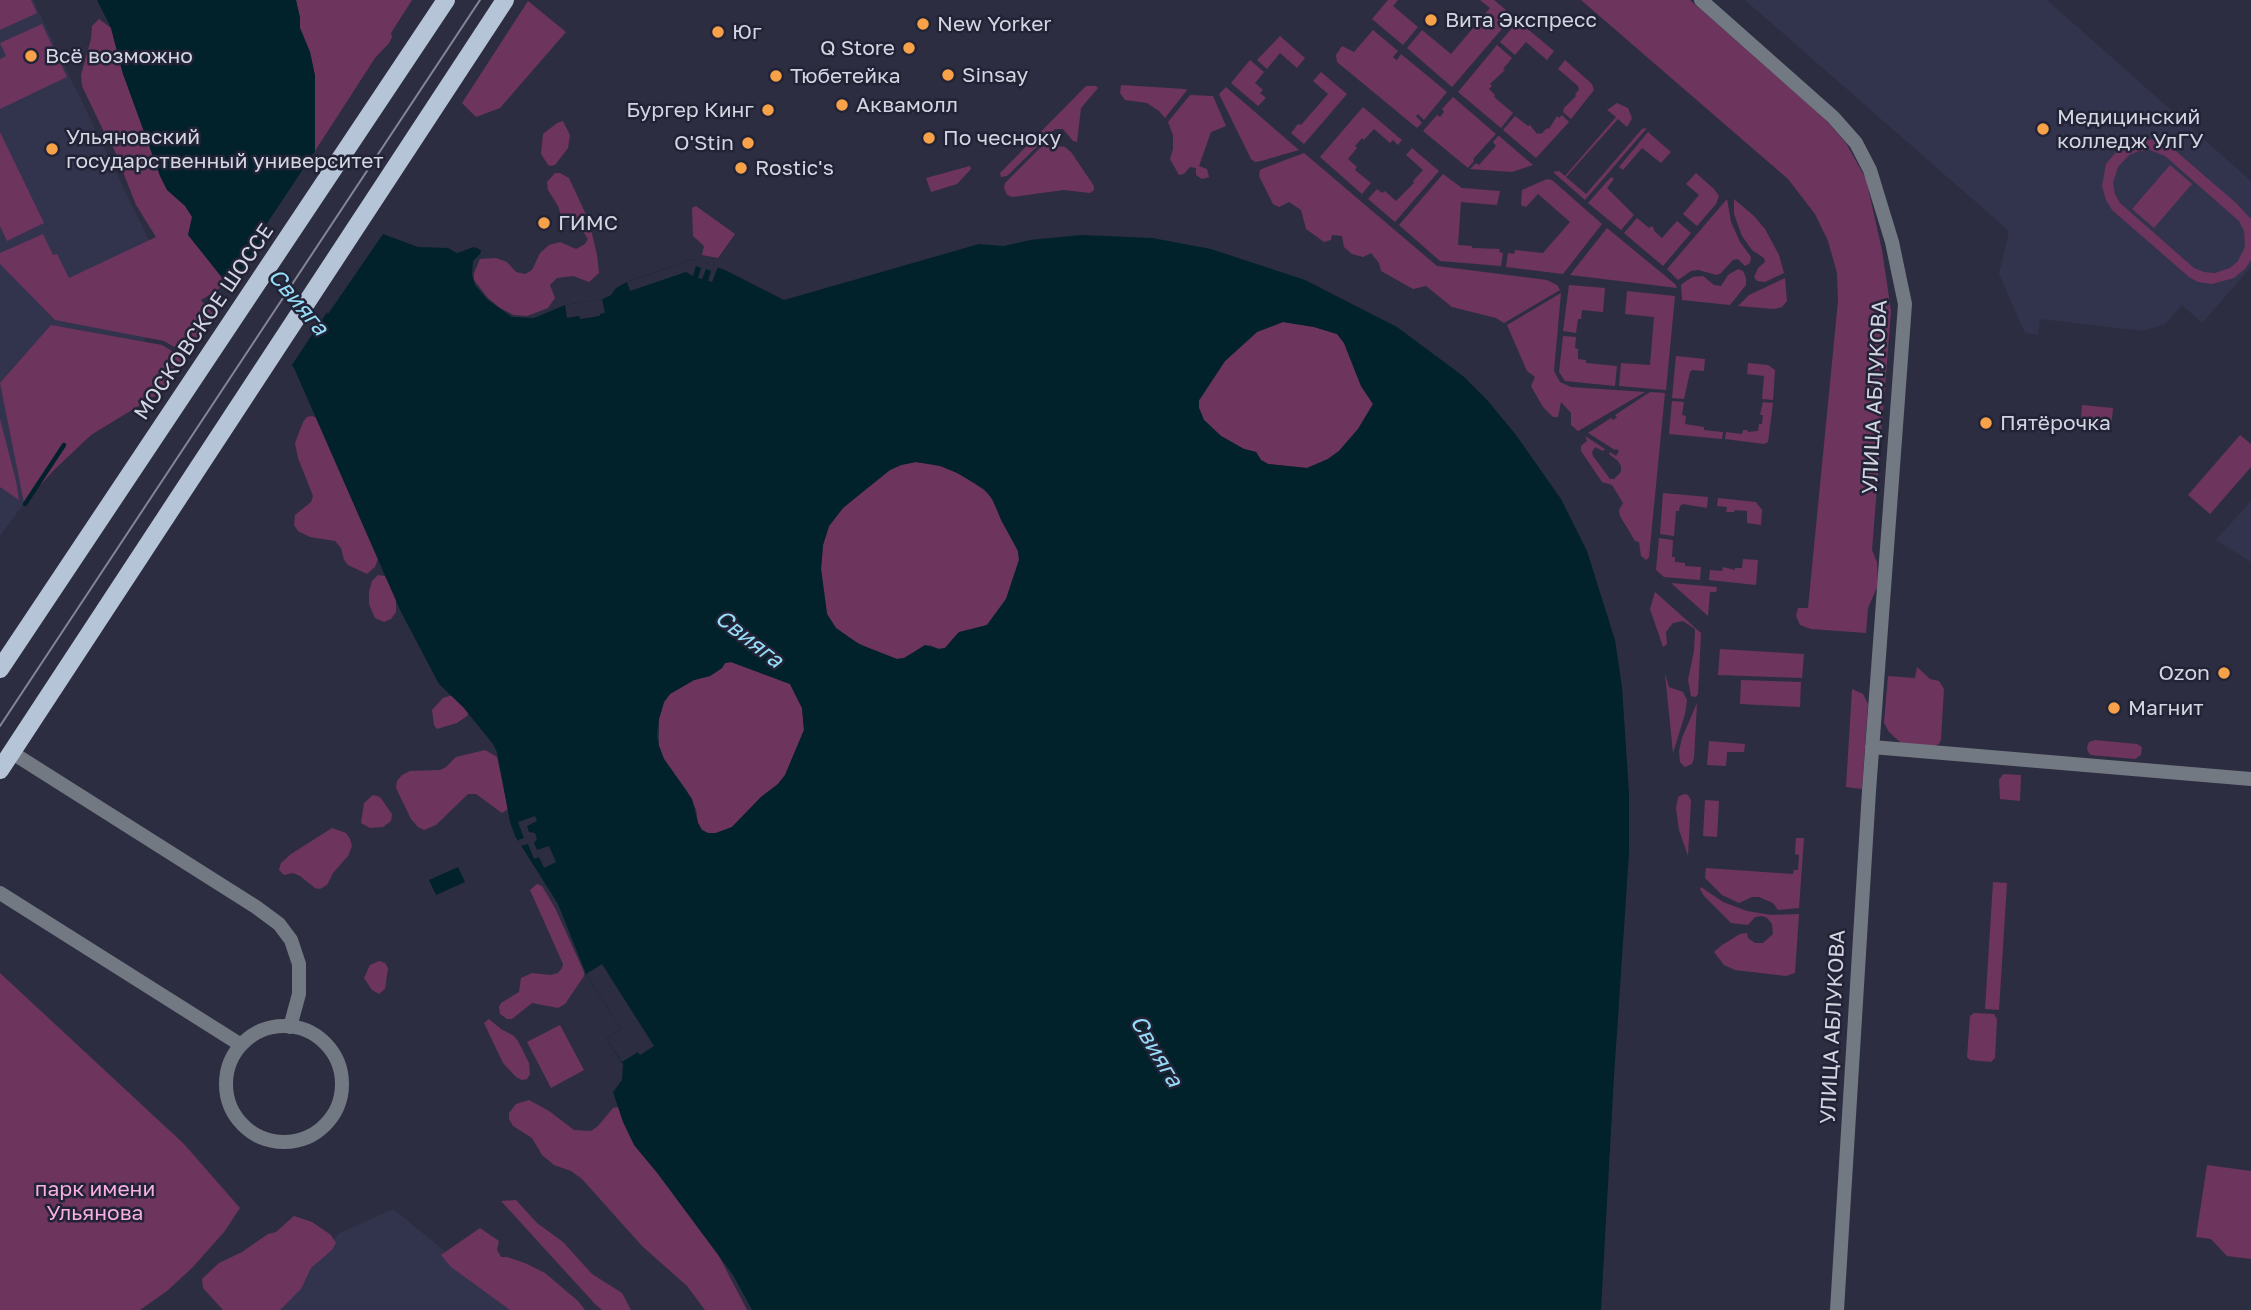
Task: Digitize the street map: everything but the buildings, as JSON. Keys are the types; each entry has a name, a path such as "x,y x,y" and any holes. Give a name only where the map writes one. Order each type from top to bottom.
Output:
{"main road":[{"name":"МОСКОВСКОЕ ШОССЕ","path":"0,669 446,0"},
{"path":"0,770 505,0"}],"street":[{"name":"УЛИЦА АБЛУКОВА","path":"1701,0 1833,117 1856,143 1870,170 1892,242 1905,304 1872,747 1837,1310"},
{"path":"1872,747 2251,779"},
{"path":"12,752 279,924 291,940 299,964 299,995 290,1027"},
{"path":"0,893 241,1045"},
{"path":"290,1027 315,1035 327,1045 337,1059 342,1090 338,1106 320,1130 294,1142 280,1142 264,1139 250,1131 239,1120 230,1106 227,1074 241,1045 268,1029 290,1027"}],"shaded area":[{"name":"Ульяновский государственный университет","path":"0,0 33,0 176,297 0,536"},
{"name":"Медицинский колледж УлГУ","path":"1745,0 2047,0 2251,181 2251,267 2202,323 2182,305 2165,324 2143,331 2040,319 2038,335 2025,333 1999,274 2009,231"},
{"path":"2251,501 2251,562 2216,540"},
{"path":"393,1209 517,1310 270,1310 275,1294 340,1233"}],"green space":[{"path":"0,0 31,0 37,13 0,30"},
{"path":"296,0 412,0 391,33 389,43 375,58 315,151 315,76 310,52 300,28"},
{"path":"1388,0 1398,0 1393,6 1418,27 1403,45 1372,19"},
{"path":"1480,0 1494,0 1513,16 1452,87 1407,48 1422,30 1451,54 1490,8"},
{"path":"1581,0 1690,0 1824,118 1846,143 1866,179 1882,250 1891,311 1872,550 1877,562 1878,585 1868,608 1866,633 1811,629 1800,625 1796,616 1798,608 1808,608 1838,301 1837,273 1828,241 1815,214 1788,179"},
{"path":"528,1 566,32 500,108 476,117 462,103"},
{"path":"99,19 111,28 123,74 226,274 222,286 201,300 214,315 188,355 164,341 55,320 0,264 0,253 43,234 69,278 156,237 136,205 114,149 82,86 81,75 92,26"},
{"path":"1518,21 1554,51 1547,60 1526,42 1515,55 1500,42"},
{"path":"42,24 67,77 0,109 0,59 6,56 0,43"},
{"path":"1373,30 1398,51 1393,57 1395,59 1401,54 1447,92 1424,120 1418,114 1416,116 1422,123 1417,128 1337,62 1336,55 1342,46 1354,52"},
{"path":"1280,36 1305,58 1297,68 1280,53 1267,69 1257,60"},
{"path":"1497,45 1512,58 1503,69 1505,70 1490,84 1492,86 1489,89 1494,97 1513,113 1501,128 1458,92"},
{"path":"1250,60 1264,72 1255,83 1263,90 1260,93 1266,98 1258,106 1231,83"},
{"path":"1565,60 1592,84 1594,90 1571,119 1563,112 1564,108 1579,90 1578,86 1558,69"},
{"path":"1321,72 1347,94 1304,144 1291,133 1328,94 1313,81"},
{"path":"1121,85 1187,90 1165,118 1147,103 1125,100 1120,93"},
{"path":"1086,86 1098,88 1081,108 1077,142 1063,129 1055,129 1007,176 1001,177 1000,173"},
{"path":"1226,87 1299,150 1261,161 1255,162 1251,159 1219,94"},
{"path":"1190,95 1213,96 1226,126 1211,132 1199,166 1207,169 1209,177 1202,179 1196,175 1196,168 1190,167 1184,174 1179,175 1170,159 1173,135 1168,122"},
{"path":"1453,97 1496,134 1468,168 1423,131 1437,115 1440,117 1444,112 1442,109"},
{"path":"1617,103 1628,108 1632,118 1627,127 1618,119 1566,177 1586,194 1642,129 1647,128 1585,200 1553,172 1559,171 1565,176 1616,117 1607,110"},
{"path":"1363,107 1402,140 1398,145 1393,140 1390,143 1374,129 1355,146 1357,148 1348,159 1357,167 1355,170 1371,183 1362,194 1320,157"},
{"path":"1562,115 1569,122 1536,158 1503,130 1515,116 1530,125 1537,134 1541,134 1549,129 1557,116 1559,118"},
{"path":"563,121 570,135 568,148 555,165 549,166 541,154 543,134"},
{"path":"0,132 44,223 7,241 0,226"},
{"path":"1648,132 1671,152 1661,163 1642,148 1623,170 1619,167"},
{"path":"1498,136 1533,165 1512,172 1470,169 1476,163 1479,165 1496,146 1493,142"},
{"path":"2142,139 2157,140 2170,146 2236,203 2251,219 2251,260 2245,269 2234,278 2212,284 2198,282 2112,210 2102,186 2106,164 2121,146","holes":["2150,150 2165,156 2239,221 2244,231 2245,247 2238,261 2230,268 2215,273 2194,268 2120,203 2113,183 2118,167 2129,155"]},
{"path":"1041,147 1065,147 1071,152 1094,190 1090,193 1064,190 1012,197 1007,195 1005,183"},
{"path":"1412,148 1439,171 1395,222 1368,199 1377,189 1382,193 1385,191 1396,201 1414,183 1423,170 1406,155"},
{"path":"1304,153 1437,266 1547,280 1557,285 1560,290 1504,323 1496,318 1452,307 1426,286 1413,289 1381,271 1379,263 1371,253 1363,257 1352,254 1344,247 1342,236 1332,235 1331,240 1324,242 1306,229 1301,210 1289,202 1279,207 1273,204 1259,176 1260,170"},
{"path":"2170,165 2192,184 2154,228 2132,209"},
{"path":"970,166 971,169 957,184 931,192 926,178"},
{"path":"555,173 569,178 589,221 599,273 589,282 573,276 557,278 550,285 555,298 548,308 527,316 514,315 487,297 474,280 474,273 480,259 496,258 507,262 516,272 525,274 532,270 540,253 549,245 560,242 576,249 585,244 588,239 584,233 575,224 562,218 548,190 547,182"},
{"path":"1696,173 1719,196 1716,204 1697,226 1683,214 1699,195 1686,184"},
{"path":"1443,174 1462,188 1500,191 1497,205 1461,202 1458,245 1500,249 1499,252 1503,253 1501,266 1440,261 1399,225"},
{"path":"1611,177 1614,179 1607,188 1634,215 1621,230 1588,203"},
{"path":"1547,179 1552,180 1602,224 1563,274 1506,267 1508,253 1514,254 1515,250 1543,253 1570,222 1538,194 1526,207 1521,205 1522,190"},
{"path":"1727,199 1731,222 1740,242 1751,257 1750,263 1745,266 1738,259 1733,260 1717,275 1698,270 1691,271 1678,280 1667,269"},
{"path":"1734,199 1765,229 1779,255 1784,273 1765,282 1757,281 1754,277 1765,262 1764,258 1752,250 1742,236 1734,214"},
{"path":"696,206 735,234 718,258 702,255 704,246 693,236 692,208"},
{"path":"1637,218 1649,228 1652,226 1662,238 1677,221 1691,233 1663,266 1624,233"},
{"path":"1607,228 1675,284 1677,288 1570,275"},
{"path":"1738,269 1743,271 1746,285 1730,305 1682,300 1681,285 1693,277 1703,276 1714,285 1721,286 1728,275"},
{"path":"1785,278 1787,301 1782,307 1774,309 1738,306 1749,295"},
{"path":"1569,285 1605,288 1603,312 1582,310 1576,333 1563,331"},
{"path":"1627,291 1675,296 1666,390 1619,386 1621,363 1650,365 1654,317 1625,314"},
{"path":"1561,293 1554,371 1560,382 1571,387 1645,392 1578,431 1571,425 1571,413 1561,402 1558,417 1553,417 1543,407 1531,386 1535,377 1527,371 1507,325"},
{"path":"1283,322 1337,334 1344,343 1361,386 1373,404 1358,429 1339,451 1307,468 1268,464 1261,460 1256,452 1244,449 1221,436 1204,420 1199,408 1199,401 1225,361 1257,332"},
{"path":"51,325 162,345 185,359 163,391 91,435 24,503 0,383"},
{"path":"1563,336 1576,337 1578,359 1586,360 1586,363 1617,366 1615,386 1565,381 1559,372"},
{"path":"1676,356 1705,359 1704,371 1690,372 1684,399 1672,398"},
{"path":"1748,363 1768,365 1775,370 1773,400 1762,399 1764,376 1747,374"},
{"path":"1650,392 1665,393 1649,557 1646,560 1641,556 1639,542 1635,541 1620,516 1619,510 1623,503 1612,485 1602,482 1581,451 1581,446 1587,441 1585,436 1605,449 1603,451 1595,447 1593,456 1610,479 1614,479 1621,472 1621,466 1609,454 1610,452 1616,456 1619,451 1588,433 1611,418 1613,420 1617,417 1615,415"},
{"path":"1672,401 1684,402 1682,415 1686,416 1685,424 1723,432 1722,439 1669,434"},
{"path":"1763,402 1773,403 1768,442 1764,444 1725,439 1726,432 1742,434 1743,430 1758,431 1759,424 1762,424 1763,415 1760,415"},
{"path":"2082,405 2113,408 2111,431 2080,428"},
{"path":"312,416 321,419 379,556 375,567 367,574 348,565 335,541 310,537 298,531 294,525 295,515 311,502 313,496 295,443 303,422"},
{"path":"0,419 16,481 19,500 0,487"},
{"path":"2240,435 2251,444 2251,467 2210,514 2188,495"},
{"path":"936,455 989,494 1018,551 1019,560 1006,599 987,625 957,634 945,648 939,649 930,645 897,659 850,639 836,628 827,614 821,569 823,545 829,526 854,498 890,470 916,462 931,464"},
{"path":"1663,493 1708,497 1707,508 1683,504 1679,511 1676,511 1674,536 1660,534"},
{"path":"1718,498 1756,502 1762,510 1761,525 1747,523 1747,511 1726,512 1727,507 1717,506"},
{"path":"1659,538 1673,540 1672,557 1675,557 1675,562 1701,567 1700,580 1664,577 1656,570"},
{"path":"1743,559 1758,560 1756,585 1709,580 1710,570 1722,571 1723,567 1735,570 1742,568"},
{"path":"378,575 385,576 396,597 396,612 391,619 384,622 375,618 369,604 372,581"},
{"path":"1671,583 1717,587 1716,592 1710,592 1708,616"},
{"path":"1655,592 1701,633 1696,697 1691,696 1688,680 1695,629 1683,621 1673,623 1666,632 1667,644 1663,647 1650,609"},
{"path":"1720,649 1804,654 1802,678 1718,675"},
{"path":"731,662 790,684 802,708 804,730 785,775 778,784 761,797 732,827 708,833 702,830 687,791 664,759 659,746 659,719 664,702 670,694 694,680 710,676 725,663"},
{"path":"1917,667 1930,679 1939,681 1944,689 1941,739 1939,744 1934,746 1901,743 1884,723 1888,676 1915,678"},
{"path":"1665,674 1669,687 1683,692 1687,700 1673,753"},
{"path":"1741,680 1801,682 1800,707 1740,704"},
{"path":"1852,689 1863,694 1868,704 1862,789 1846,787"},
{"path":"453,695 470,710 467,716 457,723 437,729 432,710 443,698"},
{"path":"1697,703 1694,758 1692,764 1685,767 1680,762 1679,751"},
{"path":"2095,740 2137,744 2142,747 2141,755 2135,759 2091,755 2087,747 2089,742"},
{"path":"1709,741 1745,744 1744,752 1727,752 1726,766 1707,765"},
{"path":"485,750 497,757 508,809 502,813 476,794 468,794 436,825 424,830 418,827 411,819 396,788 402,775 410,771 440,770 456,757"},
{"path":"2003,774 2021,775 2020,801 2000,799 1999,780"},
{"path":"1684,794 1691,800 1688,856 1679,830 1676,808 1678,797"},
{"path":"373,795 380,797 392,814 391,821 383,827 370,828 361,823 364,803"},
{"path":"1705,800 1719,801 1717,837 1703,836"},
{"path":"332,828 346,833 352,846 327,885 320,889 315,888 300,876 293,873 284,875 279,870 281,863 291,854"},
{"path":"1796,838 1804,838 1799,908 1778,910 1773,903 1759,897 1739,903 1722,895 1705,878 1706,868 1793,874 1794,870 1798,870"},
{"path":"1993,882 2007,883 1999,1010 1985,1009"},
{"path":"537,884 542,886 555,908 584,976 565,1004 558,1008 532,1003 512,1019 507,1019 500,1014 499,1007 519,992 521,978 532,973 558,973 563,964 530,890"},
{"path":"1701,887 1723,902 1747,911 1771,915 1799,914 1795,973 1786,976 1735,970 1724,965 1714,952 1722,945 1740,934 1747,933 1748,938 1755,943 1763,943 1773,934 1772,924 1762,916 1755,917 1748,925 1731,923 1704,896"},
{"path":"379,961 385,963 388,968 385,989 379,994 372,990 364,978 370,965"},
{"name":"парк имени Ульянова","path":"0,973 184,1144 240,1208 224,1232 192,1268 167,1291 140,1310 0,1310"},
{"path":"1974,1013 1994,1014 1997,1019 1995,1058 1991,1062 1970,1060 1967,1057 1970,1016"},
{"path":"489,1019 518,1041 529,1063 530,1074 527,1079 516,1077 503,1063 484,1023"},
{"path":"560,1025 584,1070 551,1088 527,1042"},
{"path":"529,1100 574,1130 591,1131 613,1108 618,1107 683,1187 747,1310 705,1310 687,1286 642,1246 582,1179 571,1171 554,1165 542,1155 532,1138 513,1126 509,1119 509,1113 516,1104"},
{"path":"2207,1165 2251,1171 2251,1259 2227,1256 2211,1239 2196,1237"},
{"path":"516,1200 537,1223 563,1242 592,1274 622,1293 631,1310 602,1310 595,1304 501,1201"},
{"path":"294,1216 312,1222 331,1235 336,1243 332,1250 311,1268 301,1289 280,1310 223,1310 203,1288 202,1279 219,1263 276,1232"},
{"path":"480,1228 499,1241 497,1250 501,1257 525,1263 545,1273 585,1310 510,1310 451,1267 441,1255"}],"water":[{"name":"Свияга","path":"97,0 296,0 300,28 310,52 315,76 315,151 264,228 328,314 383,234 418,247 448,248 457,253 474,247 481,250 473,261 472,275 475,285 488,300 512,317 534,318 565,305 603,299 627,282 693,259 725,270 784,300 979,244 1004,246 1030,240 1081,235 1152,238 1211,249 1305,280 1397,327 1463,376 1516,435 1561,499 1587,551 1615,640 1622,687 1629,793 1629,853 1601,1310 752,1310 733,1275 634,1145 613,1092 622,1080 623,1064 606,1039 621,1029 586,974 558,904 515,836 497,752 463,707 439,684 401,612 294,368 188,235 192,217 185,206 167,190 160,176 123,74 111,28","holes":["1283,322 1337,334 1344,343 1361,386 1373,404 1358,429 1339,451 1307,468 1268,464 1261,460 1256,452 1244,449 1221,436 1204,420 1199,408 1199,400 1225,361 1257,332","916,462 940,466 984,489 993,500 1018,551 1019,560 1006,599 987,625 959,632 945,648 925,645 904,658 897,659 859,644 836,628 827,614 821,569 823,545 829,526 843,508 890,470","731,662 790,684 802,708 804,730 785,775 778,784 761,797 732,827 708,833 702,830 692,799 664,759 657,736 664,702 670,694 694,680 710,676 725,663"]},
{"path":"458,867 465,882 436,895 429,880"}],"pier":[{"path":"269,228 328,309 368,250 290,368 228,291"},
{"path":"693,259 718,267 712,282 708,281 711,271 706,269 702,279 698,278 701,268 696,266 693,276 686,272 630,291 627,282"},
{"path":"602,299 605,313 600,316 567,318 565,305"},
{"path":"535,816 537,821 527,826 529,832 535,833 537,839 534,843 537,850 549,846 556,862 544,868 539,857 534,859 528,844 521,846 518,840 524,838 518,822"},
{"path":"602,964 654,1046 622,1062 606,1039 621,1029 586,974"}],"waterway":[{"path":"25,504 64,445"}],"tram line":[{"path":"0,726 480,0"}],"place":[{"name":"Вита Экспресс","path":"1431,20"},
{"name":"New Yorker","path":"923,24"},
{"name":"Юг","path":"718,32"},
{"name":"Q Store","path":"909,48"},
{"name":"Всё возможно","path":"31,56"},
{"name":"Sinsay","path":"948,75"},
{"name":"Тюбетейка","path":"776,76"},
{"name":"Аквамолл","path":"842,105"},
{"name":"Бургер Кинг","path":"768,110"},
{"name":"Медицинский колледж УлГУ","path":"2043,129"},
{"name":"По чесноку","path":"929,138"},
{"name":"O'Stin","path":"748,143"},
{"name":"Ульяновский государственный университет","path":"52,149"},
{"name":"Rostic's","path":"741,168"},
{"name":"ГИМС","path":"544,223"},
{"name":"Пятёрочка","path":"1986,423"},
{"name":"Ozon","path":"2224,673"},
{"name":"Магнит","path":"2114,708"}]}
